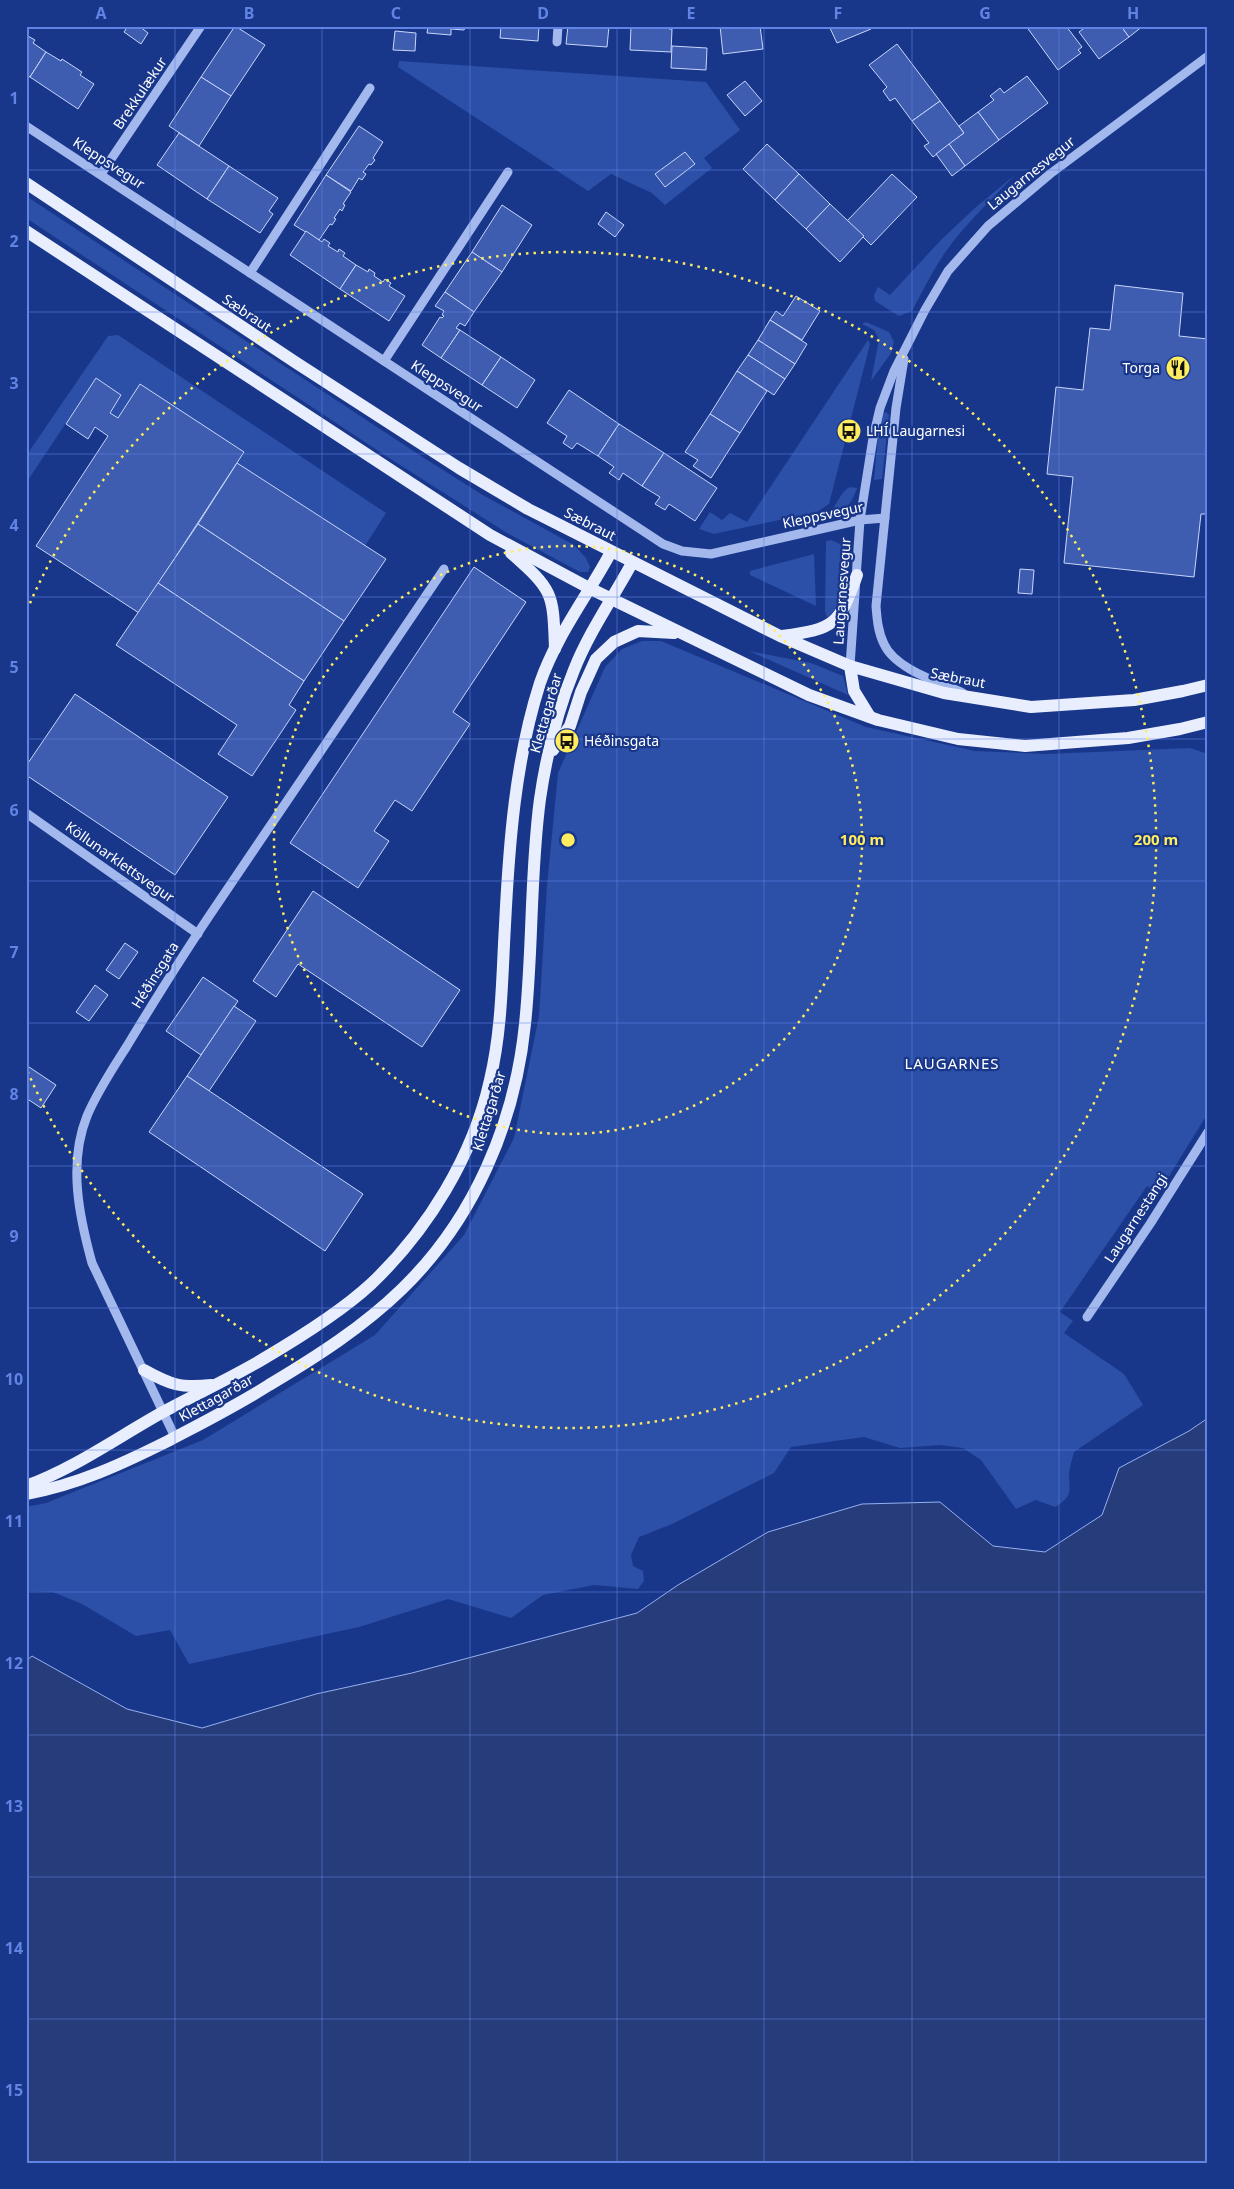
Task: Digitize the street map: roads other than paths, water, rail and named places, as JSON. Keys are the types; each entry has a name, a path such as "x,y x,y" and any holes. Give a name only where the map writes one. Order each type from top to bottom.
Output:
{"main road":[{"name":"Sæbraut","path":"26,183 295,362 459,468 528,509 780,636 850,666 944,693 1031,707 1134,700 1183,692 1208,685"},
{"path":"26,231 490,535 679,634 809,695 870,717 958,739 1025,746 1128,738 1180,730 1208,722"},
{"path":"490,535 540,578 550,595 554,608 555,649"},
{"name":"Klettagarðar","path":"26,1486 101,1449 164,1412 266,1358 310,1329 370,1285 413,1238 462,1160 484,1105 496,1052 513,811 532,712 541,681 555,649 591,589 610,552"},
{"name":"Klettagarðar","path":"26,1494 59,1489 125,1462 213,1418 301,1366 374,1313 400,1290 435,1252 464,1209 479,1183 502,1131 521,1053 526,1023 531,916 540,798 565,696 575,668 593,631 632,563"},
{"path":"780,636 816,631 834,621 846,605 857,575"},
{"path":"550,754 570,726 581,692 596,659 624,637 638,631 679,634"},
{"path":"850,666 854,691 870,717"},
{"path":"144,1370 178,1386 218,1384"}],"street":[{"name":"Brekkulækur","path":"101,174 201,26"},
{"path":"557,42 558,26"},
{"name":"Laugarnesvegur","path":"850,666 860,520 873,438 880,408 907,344 948,271 988,226 1050,174 1208,56"},
{"path":"250,273 370,88"},
{"name":"Kleppsvegur","path":"26,126 663,544 682,551 700,554 721,553 860,520 885,518"},
{"path":"384,361 508,172"},
{"name":"Laugarnesvegur","path":"907,344 896,408 876,606 878,628 884,646 896,659 916,673 974,698"},
{"name":"Héðinsgata","path":"176,1437 92,1263 78,1205 77,1179 80,1150 87,1117 109,1075 198,934 444,569"},
{"name":"Köllunarklettsvegur","path":"26,813 198,934"},
{"name":"Laugarnestangi","path":"1087,1317 1150,1224 1207,1133"}],"place":[{"name":"Torga","path":"1178,368"},
{"name":"LHÍ Laugarnesi","path":"849,431"},
{"name":"Héðinsgata","path":"567,741"}],"district":[{"name":"LAUGARNES","path":"952,1064"}]}
